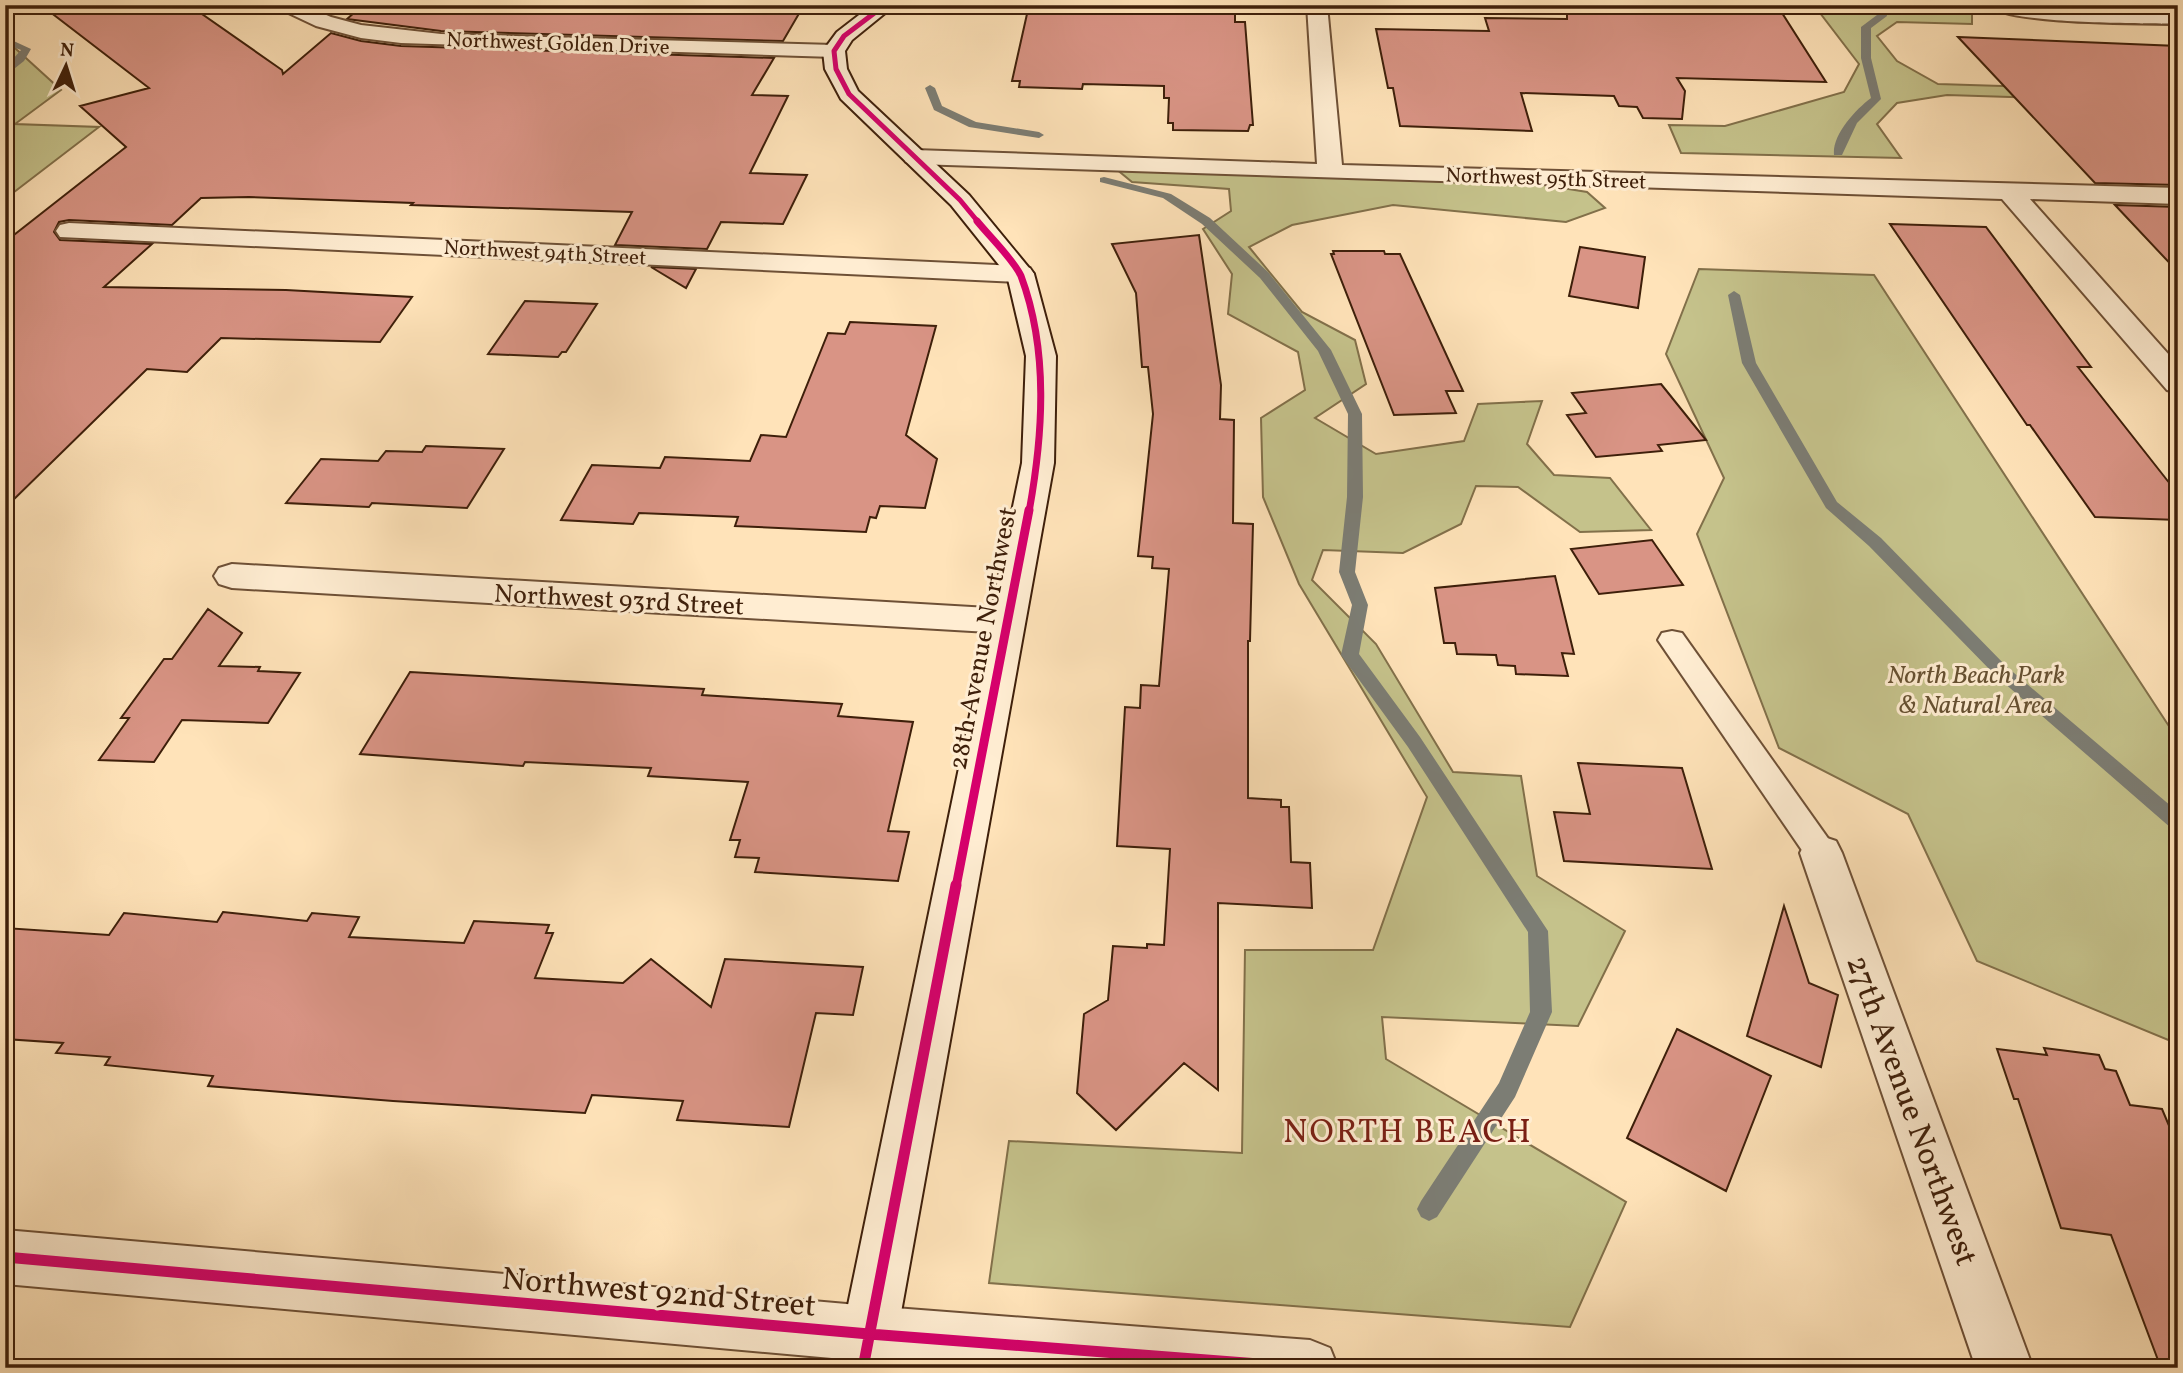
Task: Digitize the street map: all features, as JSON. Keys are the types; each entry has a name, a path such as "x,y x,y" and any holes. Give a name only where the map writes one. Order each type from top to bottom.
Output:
{"street":[{"name":"Northwest Golden Drive","path":"287,5 338,28 379,35 441,40 834,51"},
{"path":"834,51 844,36 886,5"},
{"path":"1317,5 1330,172"},
{"path":"1999,5 2054,15 2178,18"},
{"name":"28th Avenue Northwest","path":"834,51 836,69 849,94 960,200 1020,274 1041,356 1038,463 866,1351"},
{"name":"Northwest 95th Street","path":"915,157 2178,197"},
{"path":"2010,192 2178,384"},
{"name":"Northwest 94th Street","path":"69,231 1020,274"},
{"name":"Northwest 93rd Street","path":"232,576 1006,621"},
{"name":"27th Avenue Northwest","path":"1821,853 2005,1368"},
{"name":"Northwest 92nd Street","path":"5,1257 866,1351 1310,1368"}],"lane":[{"path":"1672,640 1821,853"}],"green space":[{"path":"1905,5 1965,5 1972,9 1972,24 1897,22 1877,36 1897,61 1938,84 2127,90 2137,101 1947,95 1897,103 1877,124 1901,158 1681,153 1669,125 1725,126 1844,92 1859,64 1817,9 1909,11"},
{"path":"5,39 61,90 15,124 99,127 5,199"},
{"path":"1115,168 1520,181 1587,192 1605,208 1566,222 1393,205 1292,225 1249,247 1302,312 1355,340 1366,384 1315,418 1376,454 1464,441 1478,404 1542,401 1527,444 1554,475 1610,478 1651,530 1580,532 1518,487 1476,486 1461,524 1403,553 1323,550 1312,580 1376,644 1453,772 1521,776 1537,876 1625,931 1578,1026 1382,1017 1386,1059 1626,1202 1570,1327 989,1283 1009,1141 1242,1153 1245,950 1373,950 1427,797 1299,584 1263,497 1261,418 1305,390 1298,352 1228,314 1232,274 1203,229 1231,211 1229,189 1132,182"},
{"name":"North Beach Park & Natural Area","path":"1699,269 1874,275 2178,740 2178,1044 1977,961 1908,814 1779,748 1697,534 1724,478 1666,354"}],"building":[{"path":"41,5 189,5 282,70 283,74 331,33 361,41 401,46 774,58 752,95 788,96 750,173 807,175 783,224 721,222 707,249 615,245 632,212 249,197 201,198 172,225 69,220 59,222 54,232 60,240 152,244 104,287 286,290 412,297 380,342 221,338 187,372 147,369 5,508 5,242 126,147 80,106 149,88"},
{"path":"363,5 804,5 783,41 441,31 347,19"},
{"path":"1029,5 1235,5 1235,22 1245,22 1253,125 1250,125 1248,131 1173,130 1173,123 1168,123 1169,98 1164,98 1164,86 1083,84 1082,89 1019,87 1020,81 1012,81"},
{"path":"1567,5 1617,5 1621,12 1630,14 1644,5 1777,5 1826,82 1677,78 1685,91 1682,119 1643,118 1637,107 1619,106 1614,96 1521,93 1532,131 1400,126 1393,88 1388,88 1376,29 1489,31 1485,18 1567,19"},
{"path":"1958,37 2178,46 2178,185 2095,183"},
{"path":"2115,205 2178,207 2178,272"},
{"path":"1890,224 1986,227 2091,367 2078,367 2178,494 2178,520 2095,517 2030,425 2027,425"},
{"path":"1199,235 1221,385 1220,419 1234,420 1233,523 1253,524 1248,641 1248,798 1281,800 1281,807 1289,807 1291,862 1310,863 1312,908 1218,903 1218,1090 1184,1063 1116,1130 1077,1093 1084,1014 1108,1000 1113,946 1147,948 1147,944 1164,945 1170,849 1117,846 1125,707 1140,708 1141,685 1159,686 1169,569 1152,568 1153,557 1138,556 1153,414 1148,367 1142,367 1136,293 1112,244"},
{"path":"1580,247 1645,257 1638,308 1569,296"},
{"path":"1333,251 1384,251 1385,254 1400,254 1463,391 1446,391 1456,413 1394,415 1331,254 1334,254"},
{"path":"651,267 696,269 686,288"},
{"path":"525,301 597,304 566,352 562,352 558,357 488,354"},
{"path":"850,322 936,326 906,435 937,459 925,508 880,506 876,518 870,517 866,532 735,526 738,517 639,513 633,524 561,520 592,465 660,468 665,457 750,461 761,435 786,437 828,333 845,334"},
{"path":"1661,384 1706,440 1658,445 1662,451 1596,457 1567,415 1586,413 1572,393"},
{"path":"426,446 504,449 467,508 372,503 369,507 286,503 321,459 378,461 386,451 422,452"},
{"path":"1652,540 1683,585 1599,594 1571,549"},
{"path":"1555,576 1574,654 1562,653 1568,676 1516,674 1515,666 1498,665 1496,655 1457,654 1455,643 1444,643 1435,588"},
{"path":"208,609 242,633 219,666 260,667 258,671 300,673 268,723 182,720 154,762 99,760 129,718 121,718 164,659 172,659"},
{"path":"410,672 704,689 702,695 842,704 838,716 913,722 888,831 909,832 898,881 755,872 759,858 735,857 740,840 730,840 748,782 648,776 651,768 525,762 523,766 360,754"},
{"path":"1578,763 1682,768 1712,869 1564,861 1554,812 1590,814"},
{"path":"1784,906 1809,983 1838,995 1821,1067 1747,1036"},
{"path":"223,912 307,921 312,913 359,917 349,937 464,943 474,921 549,925 546,933 553,933 535,978 623,983 651,959 711,1007 725,959 863,967 853,1015 816,1013 789,1127 677,1120 683,1101 592,1095 585,1113 208,1086 213,1076 105,1065 110,1057 56,1053 63,1043 5,1039 5,928 109,935 124,913 217,922"},
{"path":"1677,1029 1771,1076 1726,1191 1627,1138"},
{"path":"2044,1048 2099,1055 2105,1069 2116,1071 2130,1105 2162,1109 2178,1147 2178,1368 2161,1368 2111,1235 2061,1228 2018,1099 2014,1099 1997,1049 2047,1055"}],"waterway":[{"path":"1838,153 1852,123 1862,110 1876,99 1866,58 1866,27 1882,16 1880,5"},
{"path":"5,40 26,49 21,59 5,73"},
{"path":"930,88 938,108 973,125 1039,135"},
{"path":"1104,180 1167,196 1206,221 1264,275 1324,350 1355,414 1355,497 1347,572 1360,605 1350,655 1414,742 1538,931 1541,1012 1507,1090 1429,1209"},
{"path":"1734,295 1749,363 1831,505 1875,542 2001,671 2178,823"}],"cycle path":[{"path":"863,1368 1038,463 1041,356 1020,274 960,200 849,94 836,69 834,51 844,36 885,5"},
{"path":"5,1257 869,1334 1310,1368"}],"district":[{"name":"NORTH BEACH","path":"1408,1130"}]}
